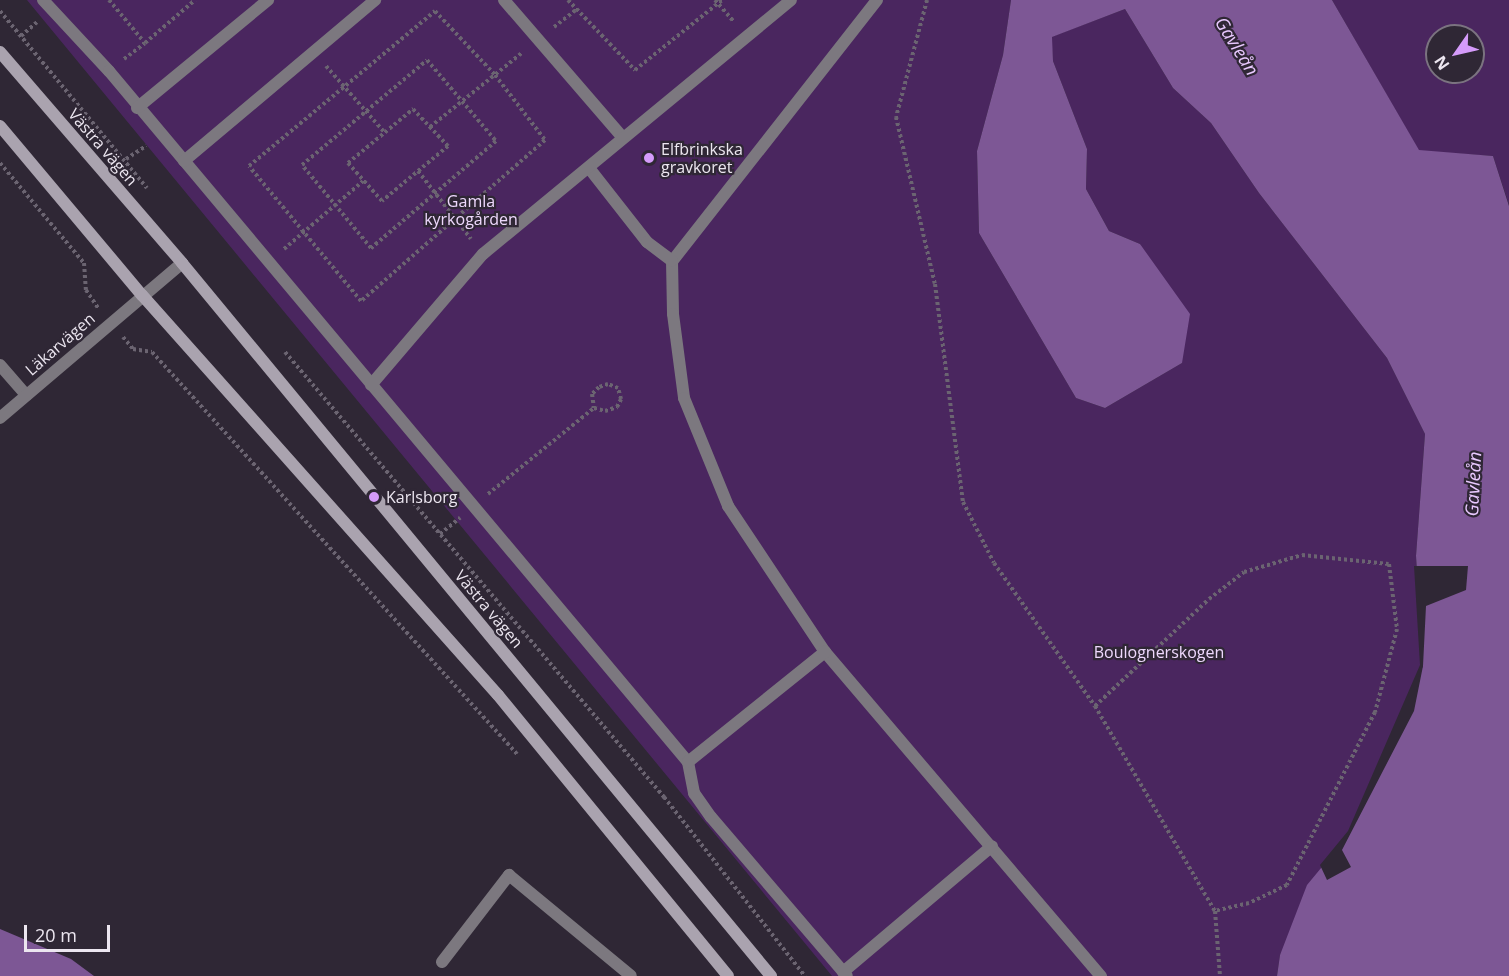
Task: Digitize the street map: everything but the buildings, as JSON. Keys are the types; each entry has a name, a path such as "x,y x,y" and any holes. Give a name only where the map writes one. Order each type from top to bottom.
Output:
{"main road":[{"name":"Västra vägen","path":"0,52 182,263 771,976"},
{"path":"0,126 142,295 498,696 728,976"}],"street":[{"path":"43,0 271,262 688,762 694,793 711,817 845,974 992,846"},
{"path":"137,108 268,0"},
{"path":"184,161 375,0"},
{"path":"504,0 623,138"},
{"path":"372,385 483,254 791,0"},
{"path":"877,0 672,261 673,314 684,398 728,506 825,652 1101,976"},
{"path":"589,168 647,243 672,261"},
{"path":"142,295 182,263"},
{"name":"Läkarvägen","path":"0,418 142,295"},
{"path":"0,364 26,395"},
{"path":"688,762 825,652"},
{"path":"442,962 510,875 631,976"}],"path":[{"path":"109,0 145,43 195,0"},
{"path":"568,0 634,70 719,1 746,37"},
{"path":"927,0 896,117 935,284 963,502 994,563 1095,706 1215,911 1220,976"},
{"path":"435,10 495,75 545,140 361,301 249,166 435,10"},
{"path":"430,127 576,10"},
{"path":"0,11 126,159 159,203 142,217"},
{"path":"21,36 28,28"},
{"path":"315,52 385,133"},
{"path":"427,60 464,100 496,141 371,248 302,165 365,111 427,60"},
{"path":"413,109 430,127 447,146 382,201 348,163 413,109"},
{"path":"126,159 143,148"},
{"path":"0,163 84,263 86,290 109,323 134,349 152,352 484,721"},
{"path":"418,171 483,254"},
{"path":"271,262 363,181"},
{"path":"84,263 102,249"},
{"path":"280,346 664,797 805,976"},
{"path":"608,384 618,388 621,399 616,407 605,411 594,408 592,394 599,387 608,384"},
{"path":"474,506 594,408"},
{"path":"1095,706 1209,599 1244,572 1302,555 1389,564 1397,629 1375,712 1287,885 1249,903 1215,911"}],"green space":[{"path":"27,0 1011,0 1003,55 977,151 979,233 1076,398 1105,408 1182,363 1140,244 1109,231 1086,189 1087,149 1053,61 1051,37 1125,9 1173,88 1211,123 1259,193 1387,358 1425,434 1416,556 1423,666 1350,833 1280,955 1277,976 832,976"},
{"path":"1332,0 1509,0 1509,205 1493,156 1419,151"}],"water":[{"name":"Gavleån","path":"1011,0 1332,0 1419,150 1493,156 1509,206 1509,976 1277,976 1280,955 1307,885 1350,833 1423,666 1416,556 1425,434 1387,358 1259,193 1211,123 1173,88 1125,9 1052,37 1053,61 1087,149 1086,189 1109,231 1140,244 1190,314 1182,363 1105,408 1076,398 979,233 977,151 1003,55"},
{"path":"0,929 71,959 94,976 0,976"}],"pier":[{"path":"1414,566 1468,566 1466,590 1426,606 1423,666 1414,711 1342,850 1351,867 1327,880 1320,865 1348,831 1420,665"}],"place":[{"name":"Elfbrinkska gravkoret","path":"649,158"},
{"name":"Karlsborg","path":"374,497"}],"park label":[{"name":"Gamla kyrkogården","path":"471,210"},
{"name":"Boulognerskogen","path":"1159,652"}]}
